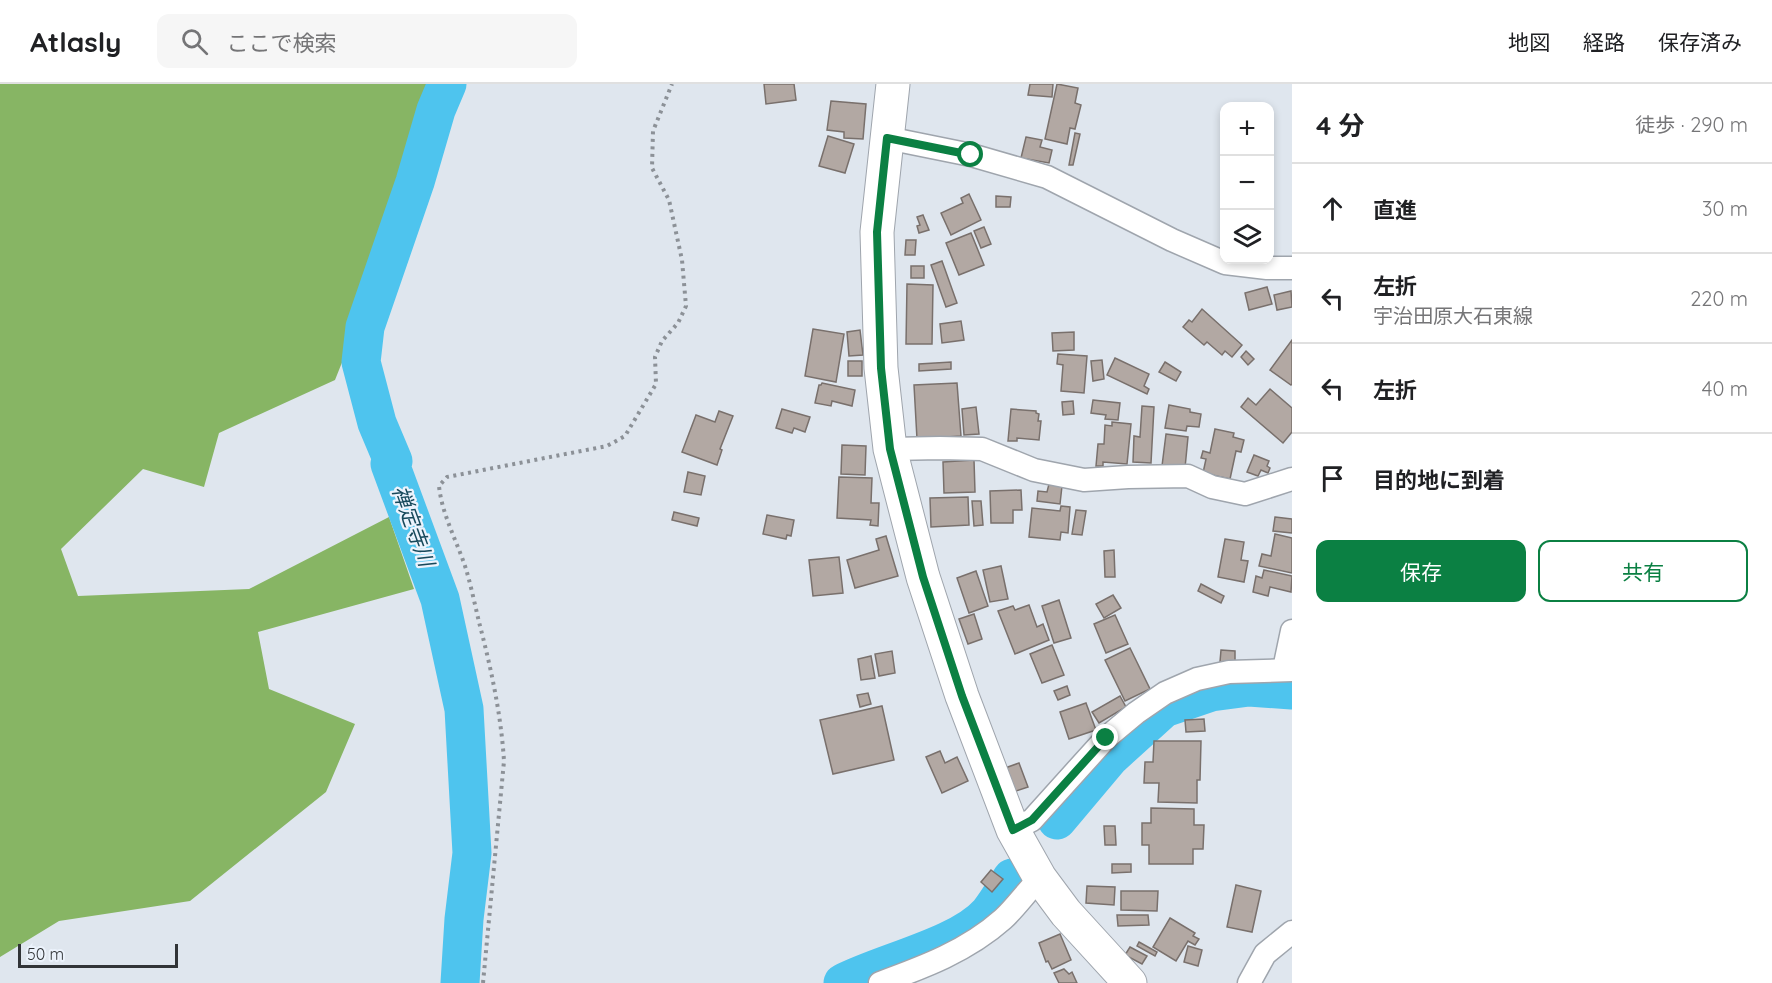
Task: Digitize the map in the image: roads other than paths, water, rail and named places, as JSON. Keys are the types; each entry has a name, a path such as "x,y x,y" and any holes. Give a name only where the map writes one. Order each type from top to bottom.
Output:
{"main road":[{"path":"893,84 877,232 881,368 890,449 926,588 962,696 1013,830 1040,878 1066,913 1130,983"}],"street":[{"path":"887,138 971,155 1047,177 1172,240 1225,263 1267,268 1292,268"},
{"path":"890,449 982,450 1034,470 1084,480 1188,476 1212,487 1245,494 1292,479"},
{"path":"1013,830 1032,820 1106,738 1165,693 1197,679 1229,672 1288,670 1292,631"},
{"path":"880,983 964,949 1004,918 1040,878"},
{"path":"1249,983 1264,954 1292,932"}],"waterway":[{"name":"禅定寺川","path":"447,84 436,110 415,182 365,327 361,362 377,423 393,461 390,464 440,599 464,709 472,853 464,919 460,983"},
{"path":"1057,820 1110,757 1164,708 1211,692 1249,687 1292,690"},
{"path":"843,983 960,935 989,913 1012,878"}]}
